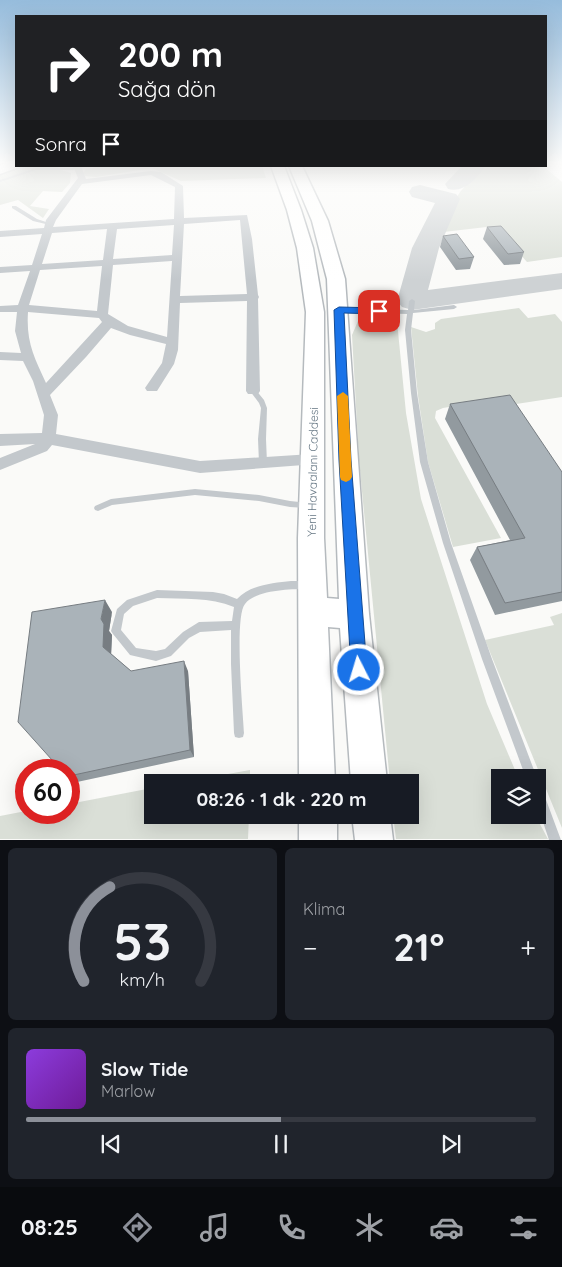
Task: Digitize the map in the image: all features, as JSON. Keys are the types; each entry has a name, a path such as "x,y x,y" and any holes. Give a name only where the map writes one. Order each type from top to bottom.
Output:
{"main road":[{"name":"Yeni Havaalanı Caddesi","path":"291,201 305,248 315,312 312,506 317,774"},
{"path":"311,201 330,250 336,279 354,614 368,774"},
{"path":"312,460 345,460"},
{"path":"313,599 354,614"},
{"path":"318,824 318,840"},
{"path":"373,824 374,840"}],"street":[{"path":"0,464 42,447 48,439 51,415 44,393 28,357 21,331 23,308 48,228 66,201"},
{"path":"152,388 168,364 172,342 179,201"},
{"path":"0,234 48,228 112,227 244,217 251,258 254,297 253,391"},
{"path":"44,393 82,354 106,319 108,262 112,227"},
{"path":"0,270 177,258"},
{"path":"174,300 254,297"},
{"path":"0,309 23,308 106,319 172,342"},
{"path":"0,356 28,357"},
{"path":"0,440 48,439 112,449 200,467 312,460"}],"lane":[{"path":"14,208 48,228"},
{"path":"412,302 408,330 413,384 424,462 450,552 487,660 529,769"},
{"path":"339,310 410,312 454,307"},
{"path":"253,391 262,402 264,408 263,463"},
{"path":"98,508 118,501 195,492 259,498 312,506"},
{"path":"239,732 236,625 239,604 246,596 273,588 313,599"},
{"path":"236,625 199,627 186,634 168,653 156,656 133,652 116,631 120,612 130,603 157,594 213,596 239,604"},
{"path":"546,815 555,840"}],"shaded area":[{"path":"0,201 14,201 0,205"},
{"path":"20,201 34,201 30,206 49,209 43,218"},
{"path":"454,201 562,201 562,257 527,262 495,226 435,233"},
{"path":"519,308 528,318 555,314 562,322 562,397 503,406 497,399 443,408 436,411 435,418 501,538 453,547 428,462 418,396 411,327 426,332 435,329 435,323 441,319"},
{"path":"361,314 385,314 397,321 406,413 421,499 487,704 515,769 491,769 491,824 540,824 548,839 396,839 394,824 419,824 419,774 389,774 359,460 352,335"},
{"path":"562,613 562,828 546,789 546,769 538,769 485,640 554,625 550,617"},
{"path":"250,770 250,774 228,774"},
{"path":"144,790 144,824 249,824 248,839 0,839 0,816 15,813 15,824 80,824 80,802"}],"building":[{"path":"501,226 524,252 508,254 487,227"},
{"path":"457,234 474,257 459,259 443,236"},
{"path":"510,395 562,472 562,592 505,603 477,547 525,538 450,404"},
{"path":"105,600 101,619 104,624 103,647 131,671 184,661 190,750 80,774 80,759 51,759 18,722 32,612"}],"taxiway":[{"path":"447,201 435,224 426,248 412,301 562,281"}],"slow traffic":[{"path":"343,396 346,477"}],"route":[{"path":"359,670 345,460 339,310 379,311"}]}
